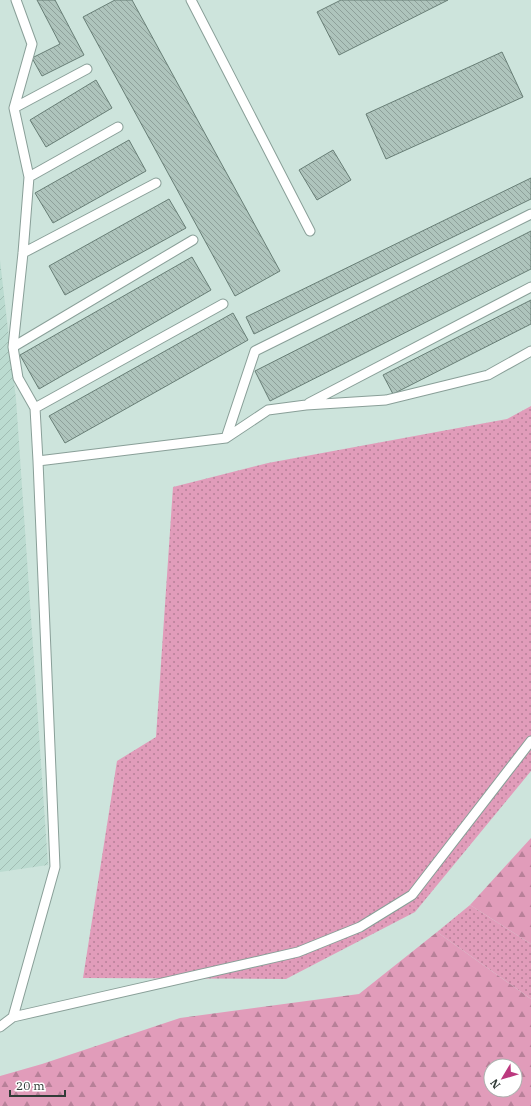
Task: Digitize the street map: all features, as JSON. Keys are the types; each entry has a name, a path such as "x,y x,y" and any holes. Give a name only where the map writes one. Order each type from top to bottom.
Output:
{"lane":[{"path":"12,1017 55,867 38,461 34,408 18,378 13,347 29,177 14,108 32,44 16,0"},
{"path":"191,0 310,231"},
{"path":"14,108 87,69"},
{"path":"29,177 118,127"},
{"path":"23,253 156,183"},
{"path":"226,438 255,351 531,214"},
{"path":"13,347 193,240"},
{"path":"306,405 531,287"},
{"path":"34,408 224,304"},
{"path":"38,461 226,438 268,410 306,405 386,400 488,374 531,351"},
{"path":"0,1027 12,1017 298,952 360,927 412,895 531,741"}],"shaded area":[{"path":"0,260 16,399 48,865 0,872"}],"green space":[{"path":"531,406 531,771 415,912 286,979 83,978 117,761 156,737 173,487 268,463 507,419"},
{"path":"531,838 531,944 470,905"},
{"path":"470,905 531,944 531,999 437,932"},
{"path":"437,932 531,999 531,1106 0,1106 0,1076 42,1064 180,1018 359,994"}],"building":[{"path":"37,0 55,0 84,55 42,76 32,58 60,44"},
{"path":"115,0 132,0 280,271 235,296 83,17"},
{"path":"341,0 448,0 339,55 317,12"},
{"path":"502,52 523,97 386,159 366,114"},
{"path":"96,80 112,108 46,147 30,120"},
{"path":"129,140 146,171 53,223 35,193"},
{"path":"333,150 351,180 317,200 299,170"},
{"path":"531,178 531,199 254,334 246,317"},
{"path":"169,199 186,228 65,295 49,266"},
{"path":"531,231 531,269 270,401 255,371"},
{"path":"192,257 211,290 39,389 20,355"},
{"path":"531,300 531,324 393,394 383,375"},
{"path":"233,313 248,340 65,443 49,416"}]}
